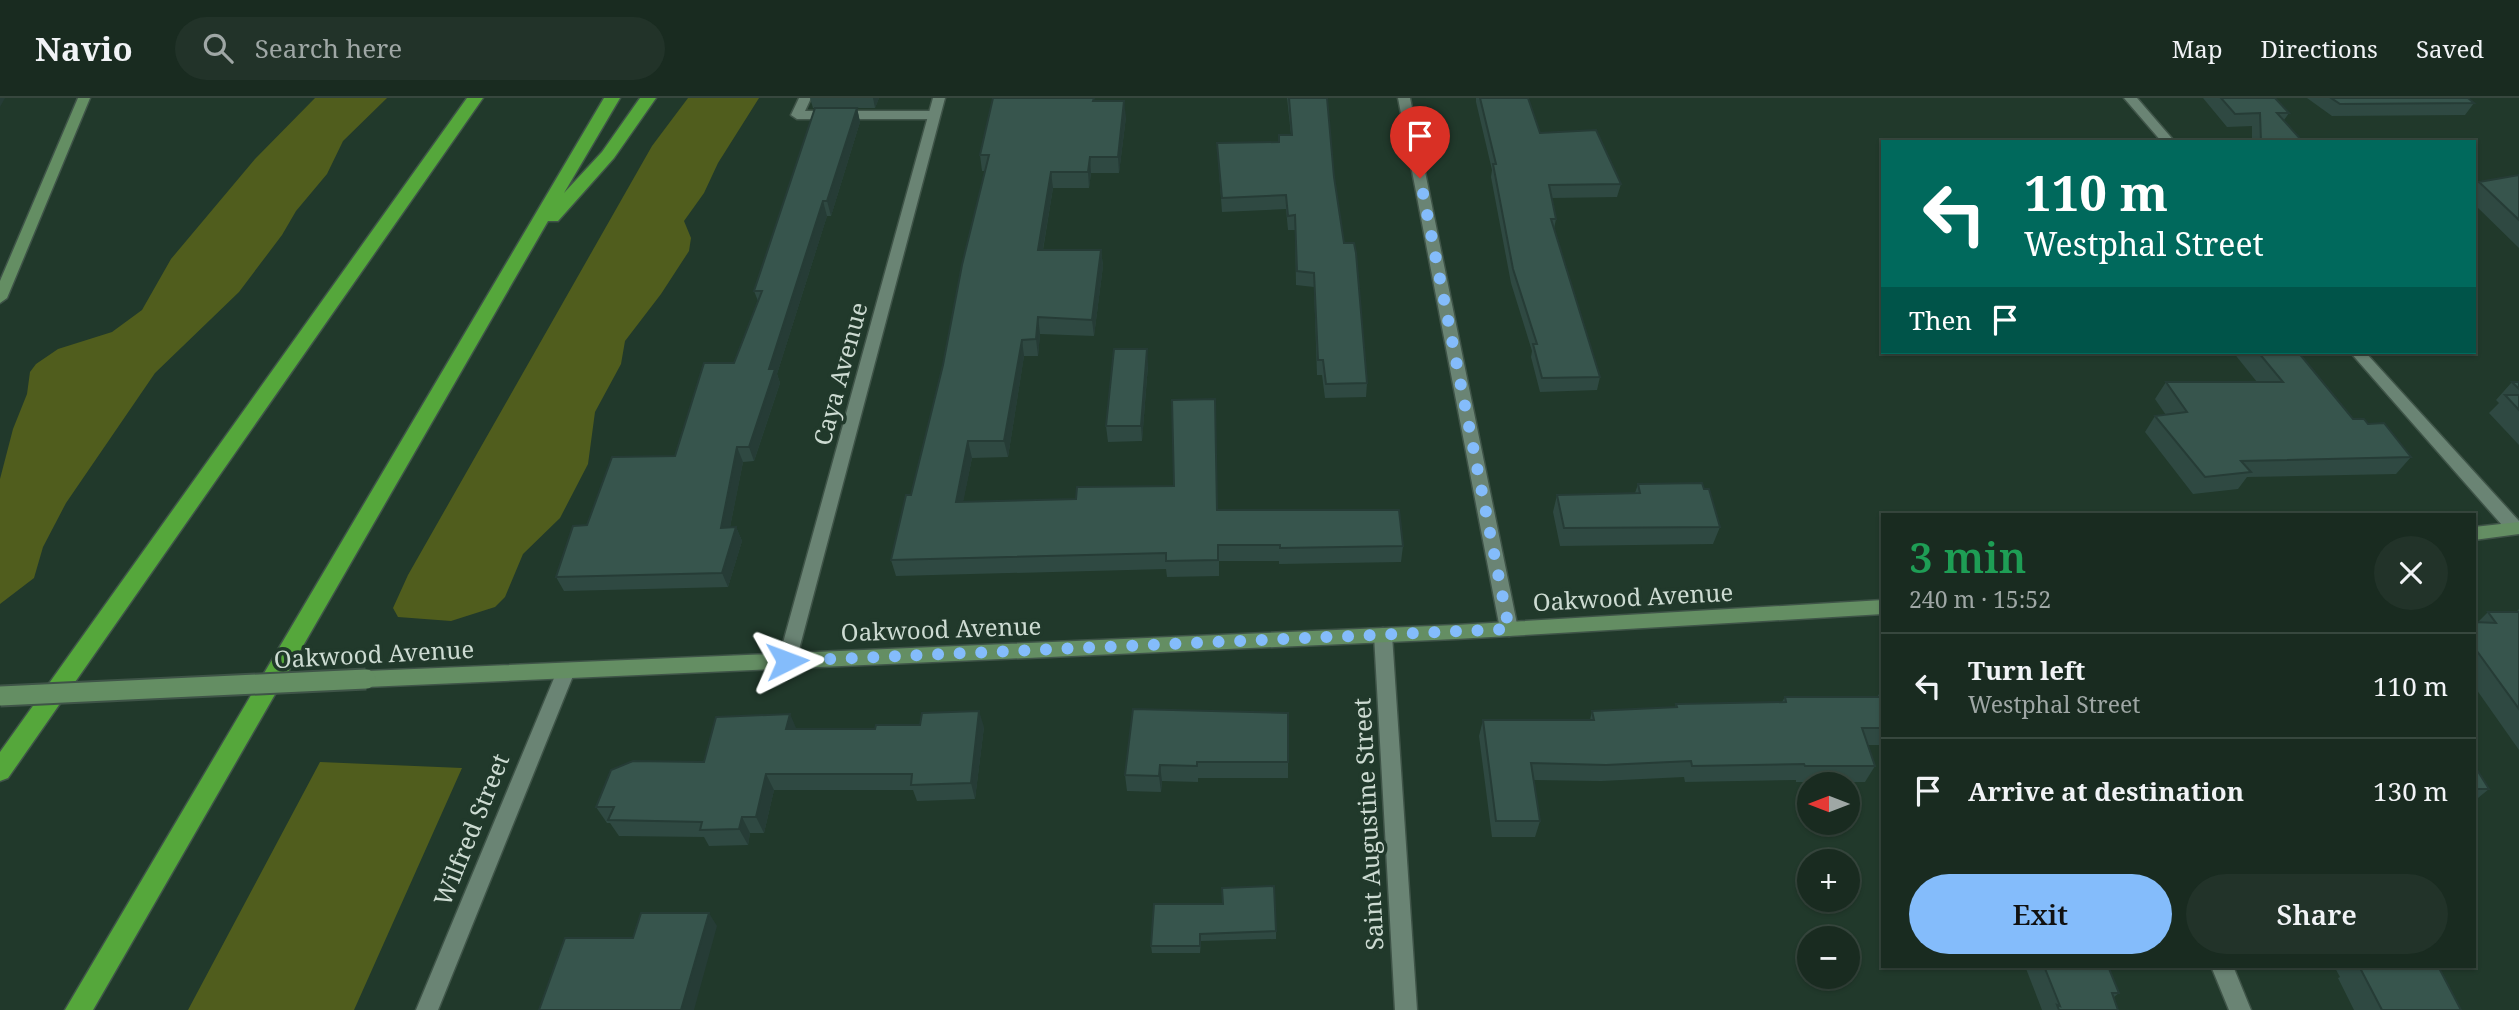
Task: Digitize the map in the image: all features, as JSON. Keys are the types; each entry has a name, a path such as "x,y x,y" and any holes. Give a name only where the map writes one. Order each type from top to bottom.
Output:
{"highway":[{"path":"0,771 475,98"},
{"path":"78,1010 612,98"},
{"path":"530,238 608,155 648,98"}],"street":[{"path":"0,298 85,98"},
{"path":"805,98 797,115 934,115"},
{"name":"Caya Avenue","path":"787,661 939,98"},
{"path":"1404,98 1509,629"},
{"path":"2130,98 2167,140"},
{"path":"2359,354 2517,528"},
{"path":"2476,534 2517,528"},
{"name":"Oakwood Avenue","path":"0,696 1383,635 1881,607"},
{"name":"Saint Augustine Street","path":"1383,635 1406,1010"},
{"name":"Wilfred Street","path":"427,1010 566,671"},
{"path":"2223,968 2240,1010"}],"green space":[{"path":"315,98 387,98 343,141 327,174 296,211 282,235 239,292 155,373 66,503 43,547 34,578 0,604 0,479 13,429 27,394 30,372 36,364 58,349 112,332 142,310 171,259 255,159"},
{"path":"688,98 759,98 718,163 704,193 684,221 691,238 689,251 661,294 625,341 621,364 595,412 588,464 560,518 523,554 505,597 495,607 451,621 398,617 393,608 408,575 652,146"},
{"path":"320,762 462,768 354,1010 188,1010"}],"building":[{"path":"993,98 1094,98 1093,101 1124,101 1118,157 1090,157 1088,172 1051,172 1038,250 1101,250 1092,320 1038,317 1036,339 1022,340 1004,441 968,441 956,502 1076,499 1077,487 1174,486 1172,400 1215,399 1217,510 1399,510 1403,546 1280,548 1280,545 1218,545 1218,560 1166,561 1166,553 891,560 906,495 911,495 943,365 962,265 989,155 980,155"},
{"path":"1289,98 1327,98 1334,177 1344,243 1354,243 1356,253 1367,383 1326,384 1323,360 1318,360 1314,273 1297,271 1295,215 1288,216 1286,195 1222,198 1217,143 1279,142 1279,135 1292,135"},
{"path":"1480,98 1528,98 1540,133 1596,130 1621,184 1549,185 1556,219 1551,219 1600,377 1542,378 1533,344 1537,344 1513,269 1493,164 1496,164"},
{"path":"2221,98 2275,98 2289,113 2277,113 2301,140 2261,140 2260,113 2235,114"},
{"path":"2331,98 2468,98 2474,103 2340,104"},
{"path":"815,108 857,108 827,201 823,201 769,369 775,369 749,447 737,447 721,528 736,527 722,573 556,577 573,526 587,525 612,457 675,456 704,363 734,363 762,291 754,291"},
{"path":"2519,175 2519,220 2479,182"},
{"path":"1114,349 1147,349 1141,426 1106,426"},
{"path":"2260,354 2300,354 2353,419 2364,419 2368,424 2384,423 2411,457 2241,461 2251,472 2205,477 2155,416 2187,412 2166,382 2283,382"},
{"path":"2505,395 2519,395 2519,410"},
{"path":"1702,483 1704,489 1709,489 1720,527 1564,528 1557,495 1640,493 1638,484"},
{"path":"2488,612 2519,612 2519,709 2476,650 2476,622 2496,623"},
{"path":"1785,697 1881,697 1881,728 1862,728 1875,766 1692,766 1691,761 1606,765 1531,763 1540,821 1496,821 1483,720 1594,720 1592,711 1677,707 1676,704 1786,702"},
{"path":"1133,709 1288,713 1288,762 1197,762 1197,766 1160,765 1159,776 1125,775"},
{"path":"979,711 971,783 911,785 912,774 766,774 756,817 742,817 739,829 700,830 702,822 608,820 614,807 596,807 611,770 633,761 704,762 716,717 790,714 786,729 875,729 876,725 920,725 922,713"},
{"path":"2476,768 2489,789 2476,789"},
{"path":"1274,886 1276,931 1200,934 1200,946 1151,946 1154,904 1223,904 1222,888"},
{"path":"641,913 709,913 681,1010 539,1010 565,938 633,938"},
{"path":"2045,968 2109,968 2119,993 2112,993 2118,1010 2059,1010 2057,1005 2060,1006"},
{"path":"2360,968 2439,968 2461,1010 2382,1010"}],"route":[{"path":"787,661 1509,629 1420,178"}]}
